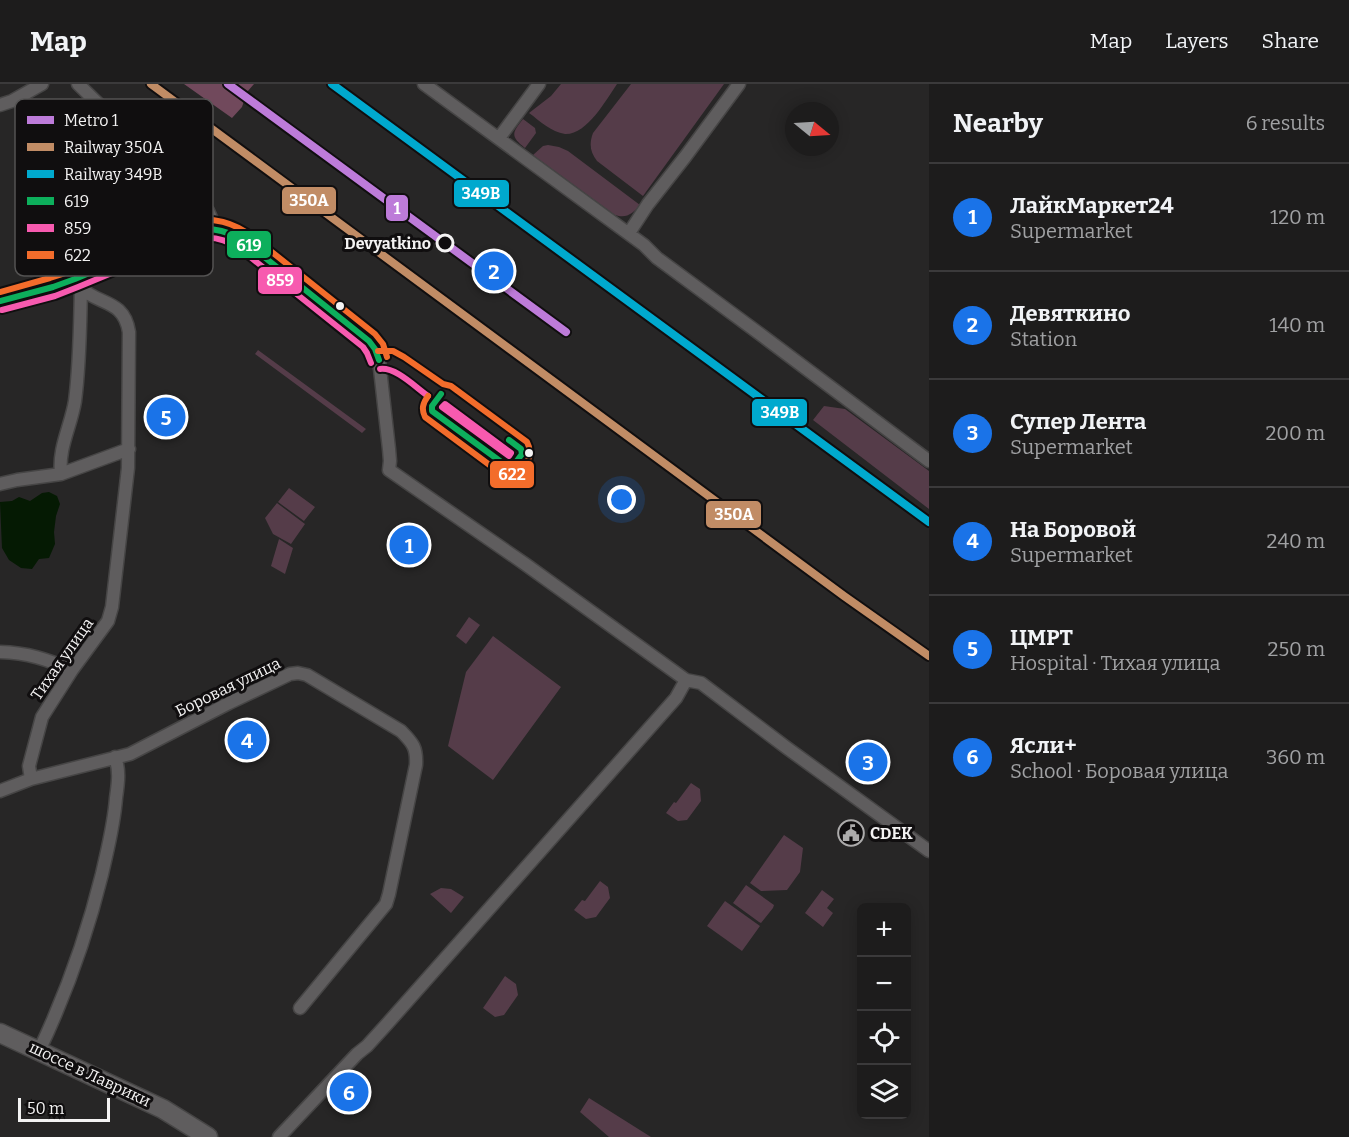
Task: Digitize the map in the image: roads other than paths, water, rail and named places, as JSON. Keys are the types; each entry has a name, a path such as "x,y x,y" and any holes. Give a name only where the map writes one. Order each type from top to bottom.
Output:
{"street":[{"path":"16,99 42,84"},
{"path":"78,84 93,99"},
{"path":"424,84 644,244 657,258 929,461"},
{"path":"499,138 539,84"},
{"path":"628,233 739,84"},
{"path":"0,105 15,99"},
{"path":"213,222 216,229"},
{"path":"213,229 240,238 375,349 379,360 389,449 389,470 686,680 701,683 929,851"},
{"path":"0,301 53,287 78,284 95,276"},
{"path":"61,474 59,462 74,402 78,365 78,284"},
{"name":"Тихая улица","path":"31,779 29,766 42,717 72,670 108,621 112,607 125,499 129,450 128,322 123,314 108,302 92,295 78,284"},
{"path":"0,484 61,474 129,450"},
{"path":"0,652 20,653 46,659 72,670"},
{"name":"Боровая улица","path":"0,791 31,779 130,754 290,674 307,675 401,731 413,744 417,755 386,904 300,1008"},
{"path":"279,1137 367,1046 670,705 686,680"},
{"path":"39,1051 58,1009 95,902 114,824 118,781 115,757"},
{"name":"шоссе в Лаврики","path":"0,1033 163,1109 208,1137"}],"metro line":[{"name":"1","path":"228,84 566,332"}],"rail line":[{"name":"350А","path":"151,84 171,99"},
{"name":"349В","path":"332,84 929,522"},
{"name":"350А","path":"213,130 844,596 929,656"}],"place":[{"name":"Devyatkino","path":"445,243"},
{"name":"Девяткино","path":"494,271"},
{"name":"ЦМРТ","path":"166,417"},
{"name":"ЛайкМаркет24","path":"409,545"},
{"name":"На Боровой","path":"247,740"},
{"name":"Супер Лента","path":"868,762"},
{"name":"CDEK","path":"851,833"},
{"name":"Ясли+","path":"349,1092"}]}
